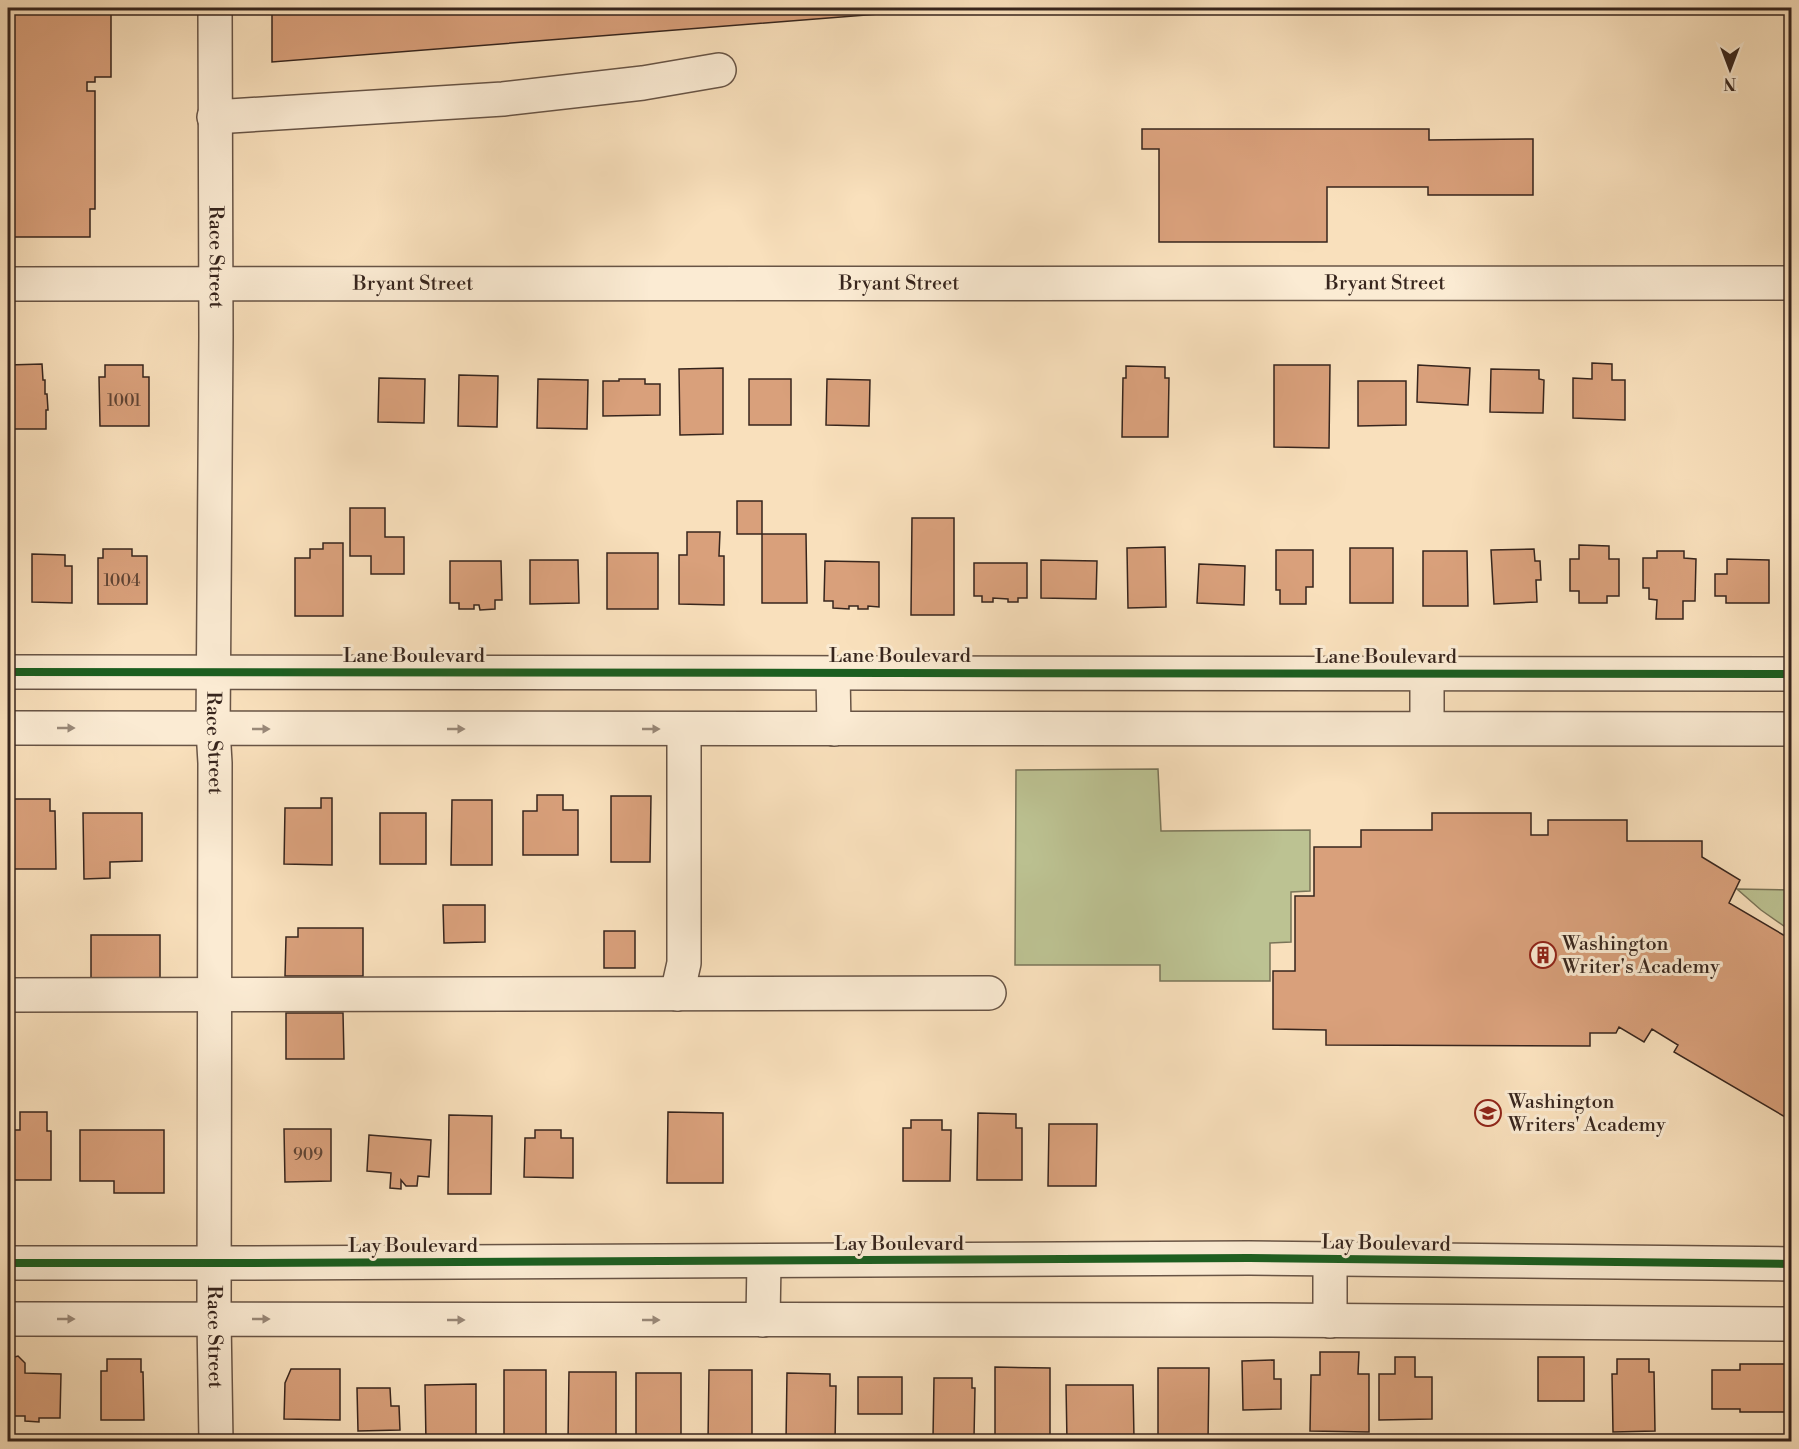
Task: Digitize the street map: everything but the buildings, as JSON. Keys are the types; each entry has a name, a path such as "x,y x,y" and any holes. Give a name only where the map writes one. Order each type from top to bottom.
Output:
{"street":[{"name":"Race Street","path":"215,8 216,348 213,729 215,763 214,1319 216,1442"},
{"path":"214,117 503,99 643,83 719,70"},
{"name":"Bryant Street","path":"8,284 1791,283"},
{"name":"Lane Boulevard","path":"8,672 1791,674"},
{"path":"833,673 834,729"},
{"path":"1427,673 1427,728"},
{"path":"8,728 1791,729"},
{"path":"677,994 684,963 684,729"},
{"path":"8,995 989,993"},
{"name":"Lay Boulevard","path":"8,1263 1249,1258 1791,1264"},
{"path":"1330,1260 1330,1321"},
{"path":"763,1320 764,1261"},
{"path":"8,1318 1791,1324"}],"green space":[{"path":"1158,769 1161,831 1310,830 1310,891 1291,892 1291,942 1270,943 1270,981 1160,981 1160,965 1015,965 1016,770"},
{"path":"1737,889 1791,890 1791,931 1761,910"}],"cycle path":[{"path":"8,672 1792,674"},
{"path":"8,1263 1249,1258 1792,1264"}],"place":[{"name":"Washington Writer's Academy","path":"1543,955"},
{"name":"Washington Writers' Academy","path":"1488,1113"}]}
